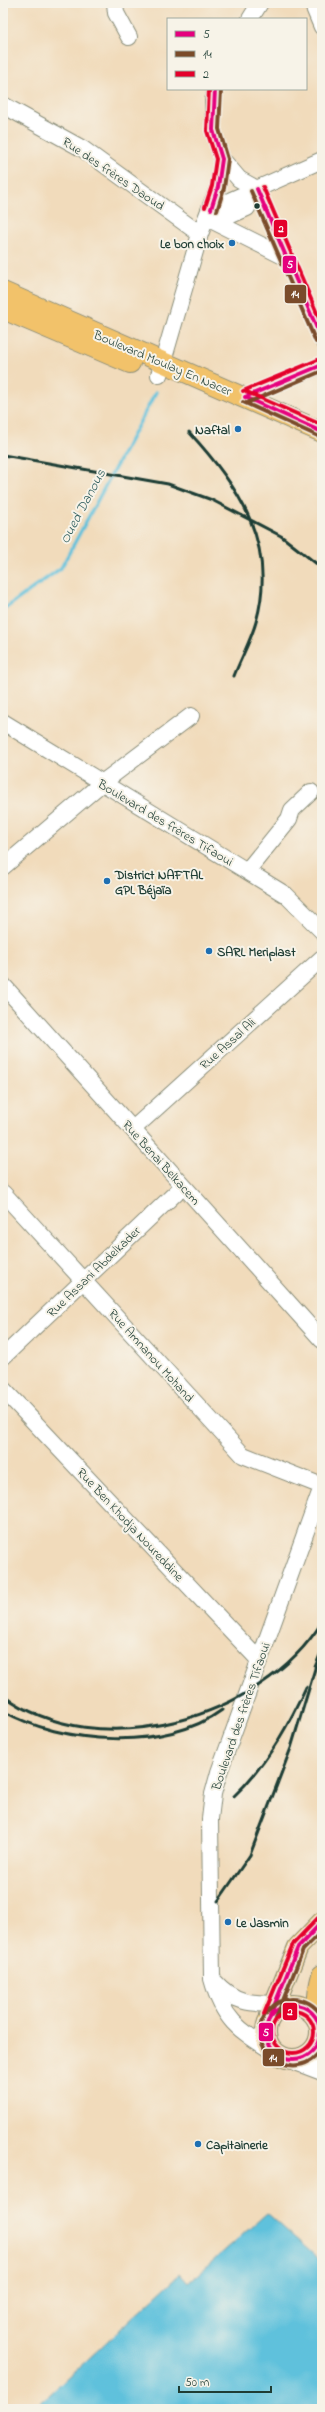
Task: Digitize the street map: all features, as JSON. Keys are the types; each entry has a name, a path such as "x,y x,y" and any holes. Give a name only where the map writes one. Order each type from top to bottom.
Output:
{"main road":[{"name":"Boulevard Moulay En Nacer","path":"3,292 161,369 322,444"},
{"name":"Boulevard Moulay En Nacer","path":"3,309 161,369 245,397 322,432"},
{"path":"308,2028 298,1947 322,1922"},
{"path":"308,2028 266,2032 269,2044 281,2056 304,2057 308,2028 322,1975"}],"street":[{"path":"115,3 116,13 129,37"},
{"path":"312,3 322,26"},
{"path":"216,90 213,102 213,130 222,159 239,179 257,189 322,340"},
{"name":"Rue des frères Daoud","path":"3,105 83,149 200,234"},
{"path":"161,369 200,234 218,187 222,159"},
{"path":"209,213 257,189 322,160"},
{"path":"209,213 285,257"},
{"path":"245,397 322,365"},
{"path":"3,867 102,783 191,716"},
{"name":"Boulevard des frères Tifaoui","path":"3,722 286,895 322,930"},
{"path":"247,871 289,819 292,810 311,792"},
{"name":"Rue Assal Ali","path":"133,1130 322,958"},
{"name":"Rue Benai Belkacem","path":"3,985 322,1340"},
{"name":"Rue Assani Abdelkader","path":"3,1357 183,1186"},
{"name":"Rue Amnanou Mohand","path":"3,1193 84,1280 242,1455 322,1486"},
{"name":"Rue Ben Khodja Noureddine","path":"3,1389 259,1660"},
{"name":"Boulevard des frères Tifaoui","path":"322,1486 216,1782 211,1807 210,1854 212,1979 217,1998 231,2021 240,2030 281,2056 322,2072"},
{"path":"212,1979 223,1991 238,2000 308,2028"}],"water":[{"path":"267,2213 322,2262 322,2409 34,2409 180,2274 188,2283"}],"waterway":[{"name":"Oued Danous","path":"3,610 61,568 156,392"}],"railway":[{"path":"189,432 224,474 238,496 250,518 258,542 262,567 261,594 256,622 234,676"},
{"path":"3,455 168,484 212,500 281,536 322,568"},
{"path":"3,1695 42,1716 84,1727 130,1729 176,1722 220,1706 260,1684 295,1656 322,1622"},
{"path":"315,1667 322,1650"},
{"path":"218,1901 250,1855 291,1748 317,1662"},
{"path":"234,1796 246,1784 266,1759 292,1717 306,1687"},
{"path":"3,1711 27,1722 54,1731 113,1739 172,1733 199,1723 222,1710"}],"transit line":[{"name":"2","path":"205,207 212,186 216,159 207,131 209,90"},
{"name":"5","path":"211,209 218,187 222,159 213,130 215,90"},
{"name":"14","path":"217,211 224,188 228,159 219,129 221,90"},
{"name":"2","path":"263,187 322,325"},
{"name":"5","path":"257,189 322,340"},
{"name":"14","path":"251,191 316,342"},
{"name":"2","path":"243,391 320,359"},
{"name":"5","path":"245,397 322,365"},
{"name":"14","path":"247,403 322,371"},
{"name":"2","path":"247,392 322,425"},
{"name":"5","path":"245,397 322,432"},
{"name":"14","path":"243,402 320,437"},
{"name":"2","path":"264,2014 293,1944 318,1918"},
{"name":"5","path":"270,2016 298,1947 322,1922"},
{"name":"14","path":"276,2018 303,1950 322,1931"},
{"name":"14","path":"322,2016 313,2006 305,2001 297,1999 282,2001 268,2011 261,2025 260,2038 265,2050 274,2059 286,2064 299,2065 311,2060 322,2048"},
{"name":"5","path":"293,2005 303,2007 312,2013 318,2022 320,2032 318,2042 312,2051 303,2057 293,2059 283,2057 274,2051 268,2042 266,2032 268,2022 274,2013 283,2007 293,2005"},
{"name":"2","path":"289,2011 297,2011 308,2017 314,2028 314,2032 314,2036 308,2047 297,2053 289,2053 278,2047 272,2036 272,2028 278,2017 289,2011"}],"place":[{"name":"Le bon choix","path":"232,243"},
{"name":"Naftal","path":"238,429"},
{"name":"District NAFTAL GPL Béjaïa","path":"107,881"},
{"name":"SARL Meriplast","path":"209,951"},
{"name":"Le Jasmin","path":"228,1922"},
{"name":"Capitainerie","path":"198,2144"}]}
